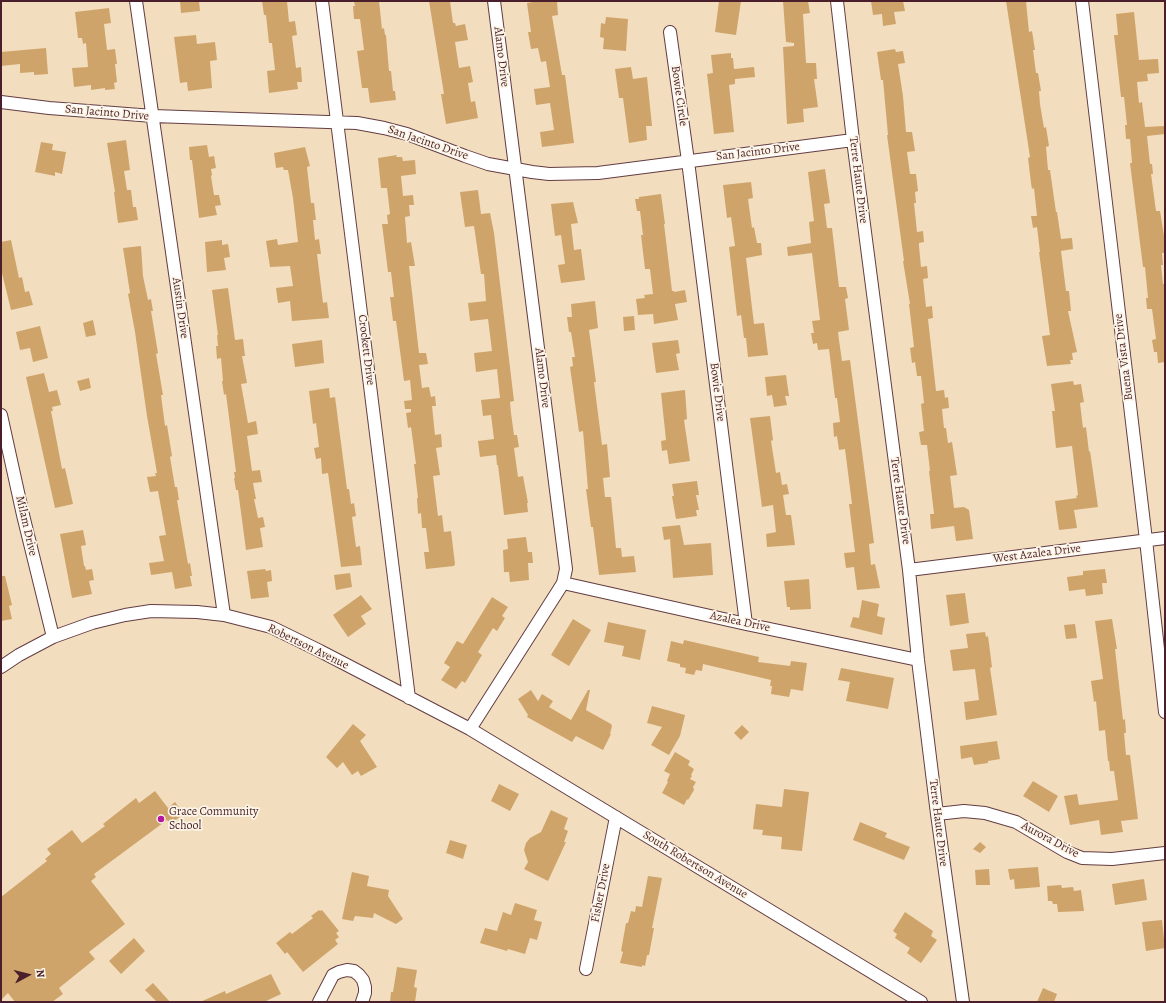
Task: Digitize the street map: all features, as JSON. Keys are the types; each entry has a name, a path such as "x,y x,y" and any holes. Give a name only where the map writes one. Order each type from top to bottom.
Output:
{"street":[{"name":"Austin Drive","path":"136,1 224,615"},
{"name":"Crockett Drive","path":"322,1 409,698"},
{"name":"Alamo Drive","path":"470,729 563,583 566,569 494,1"},
{"name":"Terre Haute Drive","path":"837,1 853,140 909,570 918,660 937,814 963,1002"},
{"name":"Buena Vista Drive","path":"1082,1 1165,712"},
{"name":"Bowie Circle","path":"670,32 688,161"},
{"name":"San Jacinto Drive","path":"1,102 35,107 152,116 337,122 372,125 397,131 476,160 515,170 549,174 583,174 853,140"},
{"name":"Bowie Drive","path":"688,161 746,624"},
{"name":"Milam Drive","path":"1,415 23,515 53,637"},
{"name":"West Azalea Drive","path":"909,570 1165,538"},
{"name":"Azalea Drive","path":"563,583 746,624 918,660"},
{"name":"Robertson Avenue","path":"1,668 19,655 53,637 92,622 139,613 180,611 224,615 261,624 285,633 470,729"},
{"name":"South Robertson Avenue","path":"470,729 921,1002"},
{"name":"Aurora Drive","path":"937,814 964,811 985,813 1016,822 1067,852 1082,858 1112,859 1165,853"},
{"name":"Fisher Drive","path":"586,969 616,817"},
{"path":"319,1002 333,975 347,970 354,971 363,980 365,993 362,1002"}],"building":[{"path":"180,1 199,1 200,11 181,13"},
{"path":"262,1 287,1 289,22 295,21 297,35 292,36 296,68 301,67 302,82 297,82 298,89 269,93 267,71 275,70 272,43 269,43 266,15 264,15"},
{"path":"354,1 379,1 382,29 384,28 386,35 389,71 391,71 393,91 395,91 396,100 370,103 368,88 362,88 357,51 364,50 360,19 354,19"},
{"path":"429,1 450,1 453,23 455,23 456,26 465,24 468,40 455,42 459,68 470,66 473,82 468,83 471,102 475,101 478,118 446,124 441,94 444,94"},
{"path":"557,1 558,15 552,16 562,75 565,75 574,143 542,147 540,132 554,130 550,103 536,105 534,89 550,87 546,61 541,62 538,48 531,49 528,32 531,32 527,3"},
{"path":"719,1 741,1 736,35 715,32"},
{"path":"783,1 808,1 810,13 803,14 806,63 816,63 817,79 814,79 818,107 803,109 804,122 787,124 783,47 794,46 794,43 786,42"},
{"path":"871,1 903,1 905,11 894,12 896,24 883,26 882,14 873,15"},
{"path":"1006,1 1026,1 1029,32 1032,31 1036,73 1038,73 1041,91 1039,91 1040,104 1049,146 1046,147 1048,170 1050,170 1061,239 1072,238 1073,249 1061,251 1066,291 1069,291 1071,311 1068,311 1077,352 1072,353 1073,360 1070,360 1071,364 1047,366 1042,336 1050,335 1037,227 1033,228 1031,216 1037,216 1034,188 1032,189 1028,158 1030,157"},
{"path":"109,8 111,23 104,24 107,50 115,49 117,82 114,83 115,89 105,90 105,88 91,90 91,85 74,87 72,68 88,67 86,43 83,44 82,38 78,38 75,12"},
{"path":"1134,12 1139,60 1158,59 1159,73 1147,74 1148,81 1137,82 1139,103 1142,102 1145,127 1165,126 1165,134 1147,136 1150,164 1152,164 1153,174 1151,174 1156,211 1160,211 1165,242 1165,253 1162,253 1163,265 1161,265 1163,284 1165,284 1165,362 1158,363 1157,352 1154,352 1152,340 1156,339 1152,309 1147,309 1146,298 1148,298 1145,267 1143,267 1130,163 1132,163 1130,139 1126,139 1125,125 1127,125 1124,97 1121,97 1114,35 1118,35 1116,14"},
{"path":"606,17 628,19 626,51 603,49 604,38 600,37 601,23 605,24"},
{"path":"196,35 197,44 215,42 217,60 210,61 212,88 188,91 187,82 180,83 174,37"},
{"path":"46,48 48,74 34,75 34,72 20,73 20,64 1,66 1,52"},
{"path":"895,49 896,52 903,51 905,63 898,64 903,96 906,132 912,132 915,151 907,152 910,174 916,174 918,191 915,192 916,203 914,203 917,232 923,231 924,242 919,243 919,246 921,267 927,266 928,278 923,279 926,307 932,306 933,318 928,319 936,391 944,390 945,398 948,397 949,408 942,409 944,428 946,428 948,443 952,442 957,475 950,476 954,508 964,507 969,510 973,539 956,541 954,526 931,529 930,514 934,514 927,445 921,445 919,432 924,431 921,404 924,403 921,376 917,376 915,362 912,363 910,348 914,347 910,304 887,135 883,80 881,80 877,52"},
{"path":"731,53 734,69 754,67 755,77 735,79 735,84 729,85 734,132 714,134 707,74 713,73 711,55"},
{"path":"631,67 633,79 647,77 652,126 646,126 647,140 629,143 623,98 619,98 615,69"},
{"path":"126,140 130,170 124,171 127,190 131,190 133,207 136,207 138,220 118,223 115,192 107,143"},
{"path":"41,142 53,144 52,150 66,152 62,174 55,172 55,176 35,172"},
{"path":"207,145 209,157 214,156 216,168 211,169 214,195 219,195 221,205 215,206 217,215 199,218 189,147"},
{"path":"305,147 310,166 307,167 311,203 314,203 316,220 313,220 315,240 319,239 321,254 317,254 323,303 327,302 329,318 292,321 290,301 278,303 276,288 293,286 290,266 270,267 266,241 277,239 278,245 298,242 288,170 284,170 283,167 276,168 274,153"},
{"path":"397,155 396,157 402,157 403,161 415,160 416,174 401,176 403,196 413,195 414,205 409,205 410,216 405,217 407,243 411,242 415,266 409,266 419,353 426,353 428,364 419,365 422,388 429,387 431,397 435,396 436,406 432,406 435,435 441,434 442,447 436,448 440,475 433,476 438,516 442,515 444,532 451,531 455,564 454,566 426,569 424,552 429,552 426,528 422,528 421,513 418,514 418,498 414,464 416,464 411,427 408,428 406,413 411,412 411,409 405,409 404,401 412,400 410,380 404,381 396,321 393,321 390,297 394,297 391,272 388,272 382,224 388,224 387,215 390,214 387,188 381,188 378,158"},
{"path":"825,169 830,203 824,204 827,228 832,228 839,287 846,287 848,298 845,299 849,330 838,332 839,340 842,361 850,360 874,543 869,544 871,565 875,564 880,588 857,590 854,567 846,568 844,553 855,552 849,504 852,504 845,449 839,450 837,436 834,437 833,423 840,422 837,398 835,398 829,349 818,350 817,343 813,344 811,333 814,333 812,321 820,320 812,253 788,256 787,247 811,243 809,222 814,221 808,172"},
{"path":"751,182 753,198 748,199 752,228 754,227 757,243 761,243 762,255 746,258 754,324 764,323 768,355 748,357 741,315 737,316 729,247 735,246 731,217 727,218 723,185"},
{"path":"478,190 481,214 490,213 494,233 514,401 510,402 511,413 514,435 517,435 519,447 514,448 518,477 523,476 528,503 528,512 504,515 496,455 480,457 478,441 494,439 491,415 483,416 481,400 500,398 497,369 476,372 474,353 492,351 488,319 470,321 468,303 486,301 484,274 481,274 474,226 465,227 460,192"},
{"path":"661,194 672,291 685,290 687,302 675,304 678,320 654,324 653,314 638,315 636,299 645,298 644,295 653,294 650,269 645,269 640,211 637,211 635,199 639,199 639,197"},
{"path":"573,202 578,223 571,224 574,250 581,249 585,280 561,283 558,265 565,264 561,235 555,236 551,204"},
{"path":"11,240 19,278 22,277 25,292 29,291 33,305 11,310 1,269 1,242"},
{"path":"222,240 222,245 228,244 230,257 224,258 226,270 207,272 205,242"},
{"path":"141,246 143,276 148,300 151,299 153,311 151,311 158,353 156,354 163,395 161,395 165,426 167,425 172,456 170,457 175,487 177,487 179,500 177,500 188,564 190,563 192,576 190,576 192,586 175,589 172,572 151,575 149,563 164,561 159,536 166,535 158,491 150,492 147,477 156,476 155,473 157,473 128,294 130,293 123,248"},
{"path":"228,288 235,340 243,339 245,356 242,356 247,383 241,384 248,423 256,421 258,434 247,436 252,471 260,470 262,482 253,483 256,499 254,499 258,518 263,517 265,527 260,528 263,547 246,550 238,490 236,490 234,478 234,472 236,472 226,394 224,395 222,381 221,358 217,359 216,346 218,346 218,335 212,290"},
{"path":"595,301 598,328 589,330 602,445 607,444 610,477 603,478 605,497 611,497 616,548 621,548 622,557 634,556 636,572 599,575 593,527 591,527 586,489 588,489 583,431 579,432 570,367 573,366 572,357 575,357 567,317 572,317 571,304"},
{"path":"634,316 635,330 624,331 623,317"},
{"path":"93,320 96,335 86,337 83,323"},
{"path":"40,326 48,358 33,362 30,348 20,350 16,332"},
{"path":"322,340 324,363 295,367 292,344"},
{"path":"678,340 680,353 676,354 679,370 656,373 652,343"},
{"path":"44,373 49,392 57,390 61,405 52,407 53,411 51,411 62,469 65,468 73,504 55,508 26,377"},
{"path":"786,375 789,396 785,396 787,405 774,407 772,395 767,396 765,377"},
{"path":"89,378 91,388 80,391 77,381"},
{"path":"1073,381 1074,385 1081,384 1084,402 1080,403 1083,428 1086,427 1098,507 1074,510 1077,528 1059,530 1055,501 1077,498 1076,496 1078,495 1072,446 1056,448 1052,411 1055,411 1051,384"},
{"path":"329,388 330,398 335,397 347,489 349,489 351,504 354,503 356,516 352,517 356,547 360,546 362,565 341,567 328,473 322,474 321,458 316,459 314,448 319,447 316,423 313,424 309,391"},
{"path":"685,390 687,419 684,420 690,461 669,464 667,450 662,451 661,441 666,440 661,393"},
{"path":"770,416 773,440 771,441 776,473 780,472 782,485 787,484 789,494 783,495 786,515 791,515 795,545 767,547 766,534 776,532 773,505 762,507 750,418"},
{"path":"697,481 699,495 696,495 699,510 696,510 697,516 676,519 672,496 674,496 672,484"},
{"path":"680,525 684,545 711,543 713,575 673,578 670,539 664,540 662,527"},
{"path":"83,530 86,545 81,546 84,566 86,570 92,569 94,580 89,581 92,594 72,598 60,534"},
{"path":"526,537 528,552 532,552 533,563 528,563 529,580 510,582 509,572 504,572 503,550 508,549 507,539"},
{"path":"265,569 266,571 271,570 272,581 267,582 269,597 251,599 247,571"},
{"path":"1105,569 1107,583 1102,583 1103,594 1086,596 1085,589 1069,591 1067,577 1083,575 1083,571"},
{"path":"350,573 352,587 336,590 334,575"},
{"path":"1,576 5,576 12,605 9,606 12,619 1,621"},
{"path":"809,579 811,609 790,610 790,607 787,607 784,581"},
{"path":"965,593 969,623 950,626 946,595"},
{"path":"361,595 372,609 361,616 366,624 348,637 333,615"},
{"path":"492,597 508,607 502,616 505,618 497,631 493,628 478,652 482,655 465,683 462,681 456,689 441,680 450,667 444,663 457,641 463,644"},
{"path":"862,600 879,604 877,616 885,618 882,635 850,627 853,617 859,618"},
{"path":"573,619 591,630 569,666 551,655"},
{"path":"1112,619 1117,649 1115,649 1123,720 1125,719 1126,733 1124,733 1126,755 1130,755 1138,819 1121,821 1123,832 1101,835 1099,820 1070,825 1064,796 1077,794 1079,805 1118,800 1114,771 1110,771 1108,761 1105,730 1099,731 1096,701 1094,702 1091,681 1103,679 1095,621"},
{"path":"608,622 646,630 640,660 622,656 624,646 604,642"},
{"path":"1075,624 1077,638 1066,639 1064,625"},
{"path":"985,632 986,637 988,636 992,667 990,668 997,715 966,720 964,702 979,700 975,669 953,671 950,650 968,648 966,634"},
{"path":"684,640 759,657 758,662 790,666 791,661 807,663 803,691 791,689 789,697 771,694 771,680 703,664 702,671 696,670 694,675 685,673 686,668 680,667 680,664 667,661 671,641 683,644"},
{"path":"841,668 894,678 888,709 846,701 850,682 838,680"},
{"path":"531,690 538,701 542,694 553,701 549,707 571,720 588,690 590,690 586,710 612,726 611,734 603,750 576,736 572,742 527,717 528,715 518,699"},
{"path":"652,706 685,715 680,736 669,755 651,745 662,727 647,723"},
{"path":"353,724 366,735 360,741 377,767 361,776 358,771 352,775 343,762 337,768 326,757"},
{"path":"742,725 749,732 741,740 734,733"},
{"path":"997,741 1000,759 974,765 972,757 961,759 960,746"},
{"path":"675,752 690,761 688,765 694,769 690,779 696,782 693,787 694,790 684,805 662,793 668,782 667,781 670,774 664,771"},
{"path":"1033,781 1058,796 1049,812 1023,796"},
{"path":"499,784 519,794 510,811 491,801"},
{"path":"784,789 809,792 802,851 781,849 782,837 762,835 763,830 753,829 756,804 782,807"},
{"path":"155,791 168,808 175,802 184,814 170,824 167,820 94,874 96,877 91,881 125,924 89,952 95,959 59,988 63,994 52,1002 15,1002 8,993 1,1000 1,897 47,861 45,859 51,854 47,849 72,830 82,843 105,826 103,824 136,798 139,803"},
{"path":"551,810 568,818 564,829 568,831 564,842 566,842 548,881 524,869 528,862 524,850 526,843 530,838 541,832"},
{"path":"860,822 887,833 885,837 910,847 904,860 853,840"},
{"path":"450,840 467,845 463,859 446,853"},
{"path":"980,842 986,847 980,853 973,849"},
{"path":"1038,867 1040,887 1015,889 1014,879 1010,880 1008,869"},
{"path":"989,869 990,885 976,885 975,870"},
{"path":"352,872 369,876 367,886 389,890 388,896 403,919 396,924 374,913 373,918 355,916 353,921 342,919"},
{"path":"648,876 662,878 652,928 654,928 649,955 647,955 645,966 642,965 642,967 620,963 623,952 621,951 626,923 628,923 631,911 635,912 636,906 642,907"},
{"path":"1144,879 1147,900 1115,905 1112,884"},
{"path":"1061,885 1062,888 1073,887 1074,891 1081,890 1084,911 1058,912 1057,904 1053,904 1052,901 1048,901 1047,886"},
{"path":"515,903 537,910 534,920 542,922 537,940 530,938 525,954 508,949 507,951 480,943 485,928 497,931 503,912 511,915"},
{"path":"319,910 322,910 339,931 336,933 339,937 335,940 338,944 303,972 287,952 285,954 276,943 290,932 292,934 313,918 311,916"},
{"path":"905,912 933,931 931,936 937,940 921,963 907,953 910,948 895,938 897,934 893,931"},
{"path":"1162,920 1165,948 1146,951 1142,922"},
{"path":"134,938 145,951 121,974 109,961"},
{"path":"397,967 417,970 414,987 417,988 415,1002 390,1002"},
{"path":"271,974 281,994 264,1002 200,1002 225,991 226,994"},
{"path":"153,983 170,1002 157,1002 145,990"},
{"path":"1043,988 1057,994 1054,1002 1037,1002"}],"place":[{"name":"Grace Community School","path":"161,819"}]}
